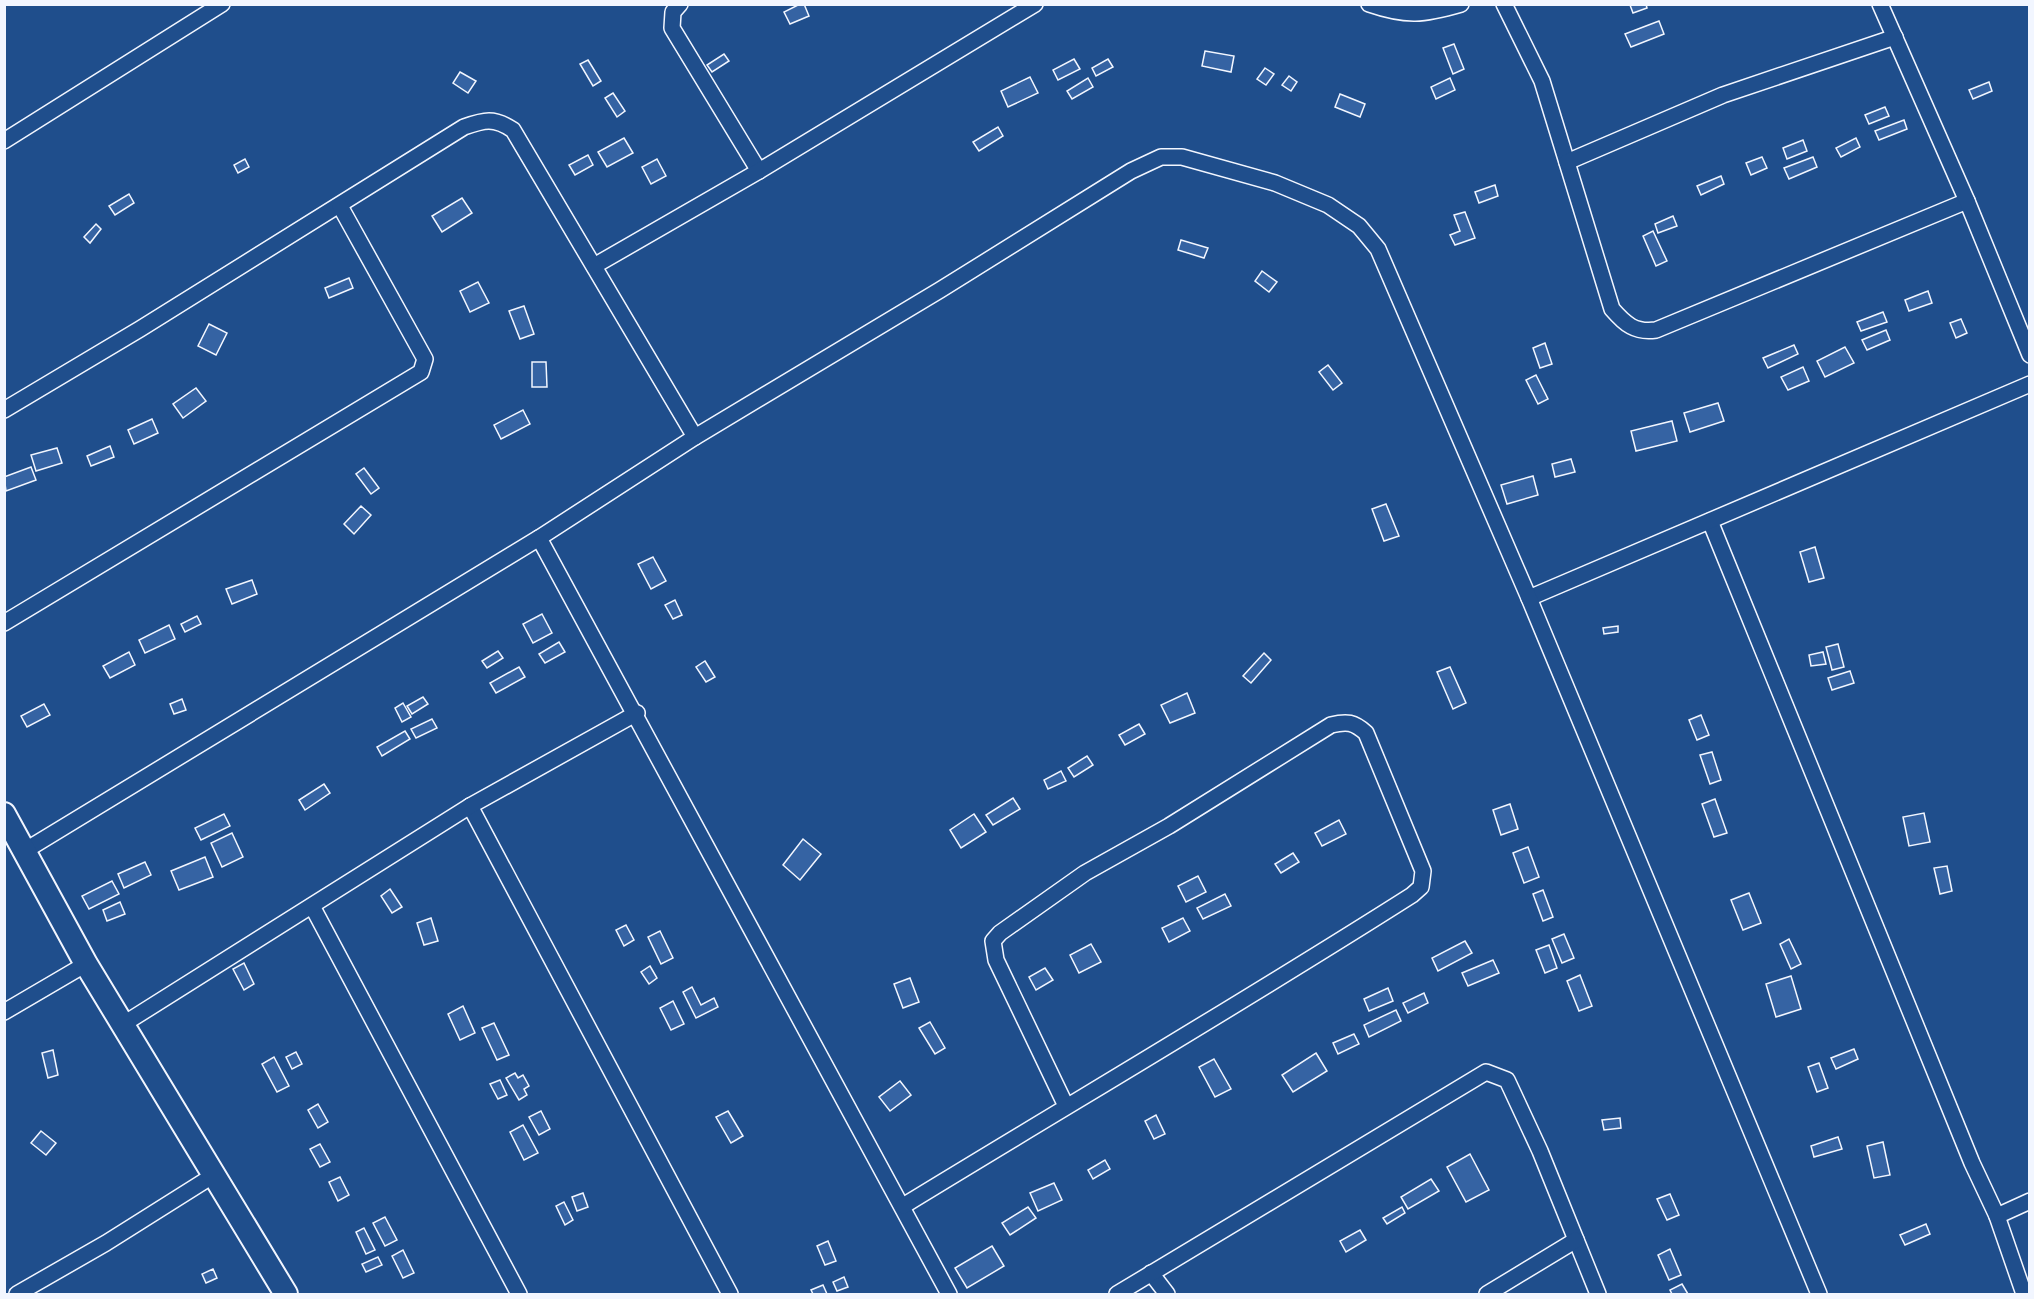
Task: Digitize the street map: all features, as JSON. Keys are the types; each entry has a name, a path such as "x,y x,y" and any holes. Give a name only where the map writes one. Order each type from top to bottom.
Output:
{"street":[{"path":"4,141 222,4"},
{"path":"680,4 673,12 672,28 759,171"},
{"path":"594,266 759,171 1035,4"},
{"path":"1369,4 1398,14 1431,13 1461,4"},
{"path":"1504,4 1542,81 1568,162 1604,291 1612,309 1623,321 1642,332 1656,330 1967,201"},
{"path":"1880,4 1967,201 2030,355"},
{"path":"1568,162 1724,95 1895,37"},
{"path":"4,410 340,206 464,127 487,119 501,122 513,130 695,437"},
{"path":"26,850 539,538 695,437 940,290 1131,171 1161,157 1182,158 1275,183 1328,205 1359,226 1378,249 1529,598 1819,1294"},
{"path":"4,624 422,372 425,359 340,206"},
{"path":"1529,598 2030,384"},
{"path":"1710,521 1968,1152 1997,1216 2024,1294"},
{"path":"539,538 637,713 949,1294"},
{"path":"122,1025 470,806 637,713"},
{"path":"903,1206 1066,1106 1257,994 1412,896 1421,887 1423,871 1366,733 1357,725 1346,721 1331,725 1169,826 1085,873 999,933 993,941 996,960 1066,1106"},
{"path":"470,806 730,1294"},
{"path":"4,814 26,850 86,964 286,1294"},
{"path":"312,906 519,1294"},
{"path":"4,1012 86,964"},
{"path":"1117,1294 1486,1072 1507,1080 1540,1151 1598,1294"},
{"path":"17,1294 106,1243 214,1175"},
{"path":"1997,1216 2030,1202"},
{"path":"1487,1294 1576,1240"},
{"path":"1151,1273 1167,1294"}],"building":[{"path":"804,4 809,16 790,24 784,12"},
{"path":"1646,4 1647,8 1633,13 1630,5"},
{"path":"1659,21 1664,34 1631,47 1625,34"},
{"path":"1454,44 1464,69 1453,74 1443,48"},
{"path":"1205,51 1234,56 1231,72 1202,66"},
{"path":"724,54 729,61 712,72 707,65"},
{"path":"1074,59 1080,69 1058,80 1053,70"},
{"path":"1108,59 1113,67 1096,76 1092,68"},
{"path":"588,60 601,81 593,86 580,64"},
{"path":"1265,68 1274,74 1266,85 1257,79"},
{"path":"460,72 476,81 468,93 453,83"},
{"path":"1289,76 1297,82 1291,91 1282,85"},
{"path":"1030,77 1038,93 1008,107 1001,91"},
{"path":"1088,78 1093,87 1072,99 1067,91"},
{"path":"1450,78 1455,90 1436,99 1431,87"},
{"path":"1989,82 1992,91 1973,99 1969,90"},
{"path":"613,93 625,111 617,117 605,98"},
{"path":"1340,94 1365,104 1360,117 1335,107"},
{"path":"1885,107 1889,116 1869,124 1865,115"},
{"path":"1904,120 1907,129 1879,140 1875,131"},
{"path":"998,127 1003,136 979,151 973,142"},
{"path":"624,138 633,153 607,167 598,152"},
{"path":"1856,138 1860,147 1841,157 1836,148"},
{"path":"1803,140 1807,151 1787,159 1783,148"},
{"path":"588,155 593,165 575,175 569,165"},
{"path":"1762,157 1767,168 1751,175 1746,163"},
{"path":"1813,157 1817,167 1789,179 1784,168"},
{"path":"245,159 249,167 238,173 234,165"},
{"path":"657,159 666,176 651,184 642,167"},
{"path":"1721,176 1724,184 1701,195 1697,186"},
{"path":"1495,185 1498,196 1479,203 1475,192"},
{"path":"129,194 134,203 115,215 109,206"},
{"path":"462,198 472,213 442,232 432,216"},
{"path":"1465,212 1475,238 1455,245 1450,235 1460,231 1454,215"},
{"path":"1673,216 1677,226 1658,233 1655,224"},
{"path":"96,224 101,229 90,243 84,237"},
{"path":"1653,231 1667,261 1656,266 1643,236"},
{"path":"1181,240 1208,248 1204,258 1178,250"},
{"path":"1262,271 1277,282 1269,292 1255,281"},
{"path":"349,278 353,288 329,298 325,288"},
{"path":"478,282 489,303 470,312 460,291"},
{"path":"1928,291 1932,303 1909,311 1905,300"},
{"path":"524,306 534,334 520,339 509,311"},
{"path":"1883,312 1887,322 1861,331 1857,322"},
{"path":"1961,319 1967,333 1956,338 1950,323"},
{"path":"209,324 227,333 216,355 198,346"},
{"path":"1886,330 1890,340 1867,350 1862,340"},
{"path":"1545,343 1552,364 1540,368 1533,348"},
{"path":"1794,345 1798,354 1768,368 1763,358"},
{"path":"1845,347 1854,363 1825,377 1817,361"},
{"path":"532,362 546,362 547,387 532,387"},
{"path":"1328,365 1342,383 1333,390 1319,372"},
{"path":"1803,367 1809,381 1788,390 1781,377"},
{"path":"1536,375 1548,399 1538,404 1526,380"},
{"path":"196,388 206,401 183,418 173,404"},
{"path":"1718,403 1724,421 1690,432 1684,413"},
{"path":"523,410 530,424 501,439 494,425"},
{"path":"152,419 158,433 134,444 128,430"},
{"path":"1672,421 1677,441 1636,451 1631,431"},
{"path":"110,446 114,457 91,466 87,456"},
{"path":"57,448 62,463 36,471 31,455"},
{"path":"1571,459 1575,472 1555,477 1552,464"},
{"path":"31,467 36,480 6,491 4,477"},
{"path":"364,468 379,488 371,494 356,474"},
{"path":"1533,476 1538,495 1507,504 1501,485"},
{"path":"1386,504 1399,536 1384,541 1372,509"},
{"path":"361,506 371,515 354,534 344,524"},
{"path":"1815,547 1824,578 1809,582 1800,552"},
{"path":"653,557 666,581 651,589 638,564"},
{"path":"252,580 257,594 232,604 226,589"},
{"path":"675,600 682,615 673,619 665,605"},
{"path":"542,614 552,633 533,643 523,624"},
{"path":"197,616 201,624 185,632 181,624"},
{"path":"169,625 175,639 145,653 139,640"},
{"path":"1618,626 1618,632 1604,634 1603,628"},
{"path":"559,642 565,652 545,663 539,654"},
{"path":"1838,644 1844,667 1832,670 1826,647"},
{"path":"498,651 503,658 487,668 482,661"},
{"path":"129,652 135,665 110,678 103,666"},
{"path":"1823,652 1826,664 1811,666 1809,655"},
{"path":"1264,653 1271,660 1251,683 1243,676"},
{"path":"705,661 715,677 706,682 696,667"},
{"path":"519,667 525,677 496,693 490,683"},
{"path":"1450,667 1466,703 1453,709 1437,672"},
{"path":"1850,671 1854,683 1832,690 1828,678"},
{"path":"1187,693 1195,713 1170,723 1161,705"},
{"path":"423,697 428,704 412,714 407,706"},
{"path":"182,699 186,710 174,714 170,704"},
{"path":"403,703 411,717 402,722 395,708"},
{"path":"44,704 50,715 27,727 21,716"},
{"path":"1701,715 1709,735 1697,740 1689,720"},
{"path":"432,719 437,728 416,738 411,729"},
{"path":"1139,724 1145,734 1125,745 1119,735"},
{"path":"405,731 410,739 382,756 377,747"},
{"path":"1712,752 1721,780 1710,784 1700,755"},
{"path":"1087,756 1093,765 1074,777 1068,768"},
{"path":"1061,771 1066,781 1048,789 1044,780"},
{"path":"324,784 330,793 305,810 299,800"},
{"path":"1013,798 1020,809 993,825 986,815"},
{"path":"1715,799 1727,833 1714,837 1702,804"},
{"path":"1510,804 1518,829 1501,835 1493,810"},
{"path":"1924,813 1930,842 1909,846 1903,817"},
{"path":"224,814 230,826 201,840 195,828"},
{"path":"974,814 986,832 961,848 950,830"},
{"path":"1339,820 1346,834 1322,846 1315,833"},
{"path":"232,833 243,857 222,867 211,843"},
{"path":"803,839 821,854 800,880 783,865"},
{"path":"1528,847 1539,877 1524,883 1513,853"},
{"path":"1293,853 1299,862 1281,873 1275,864"},
{"path":"205,857 213,877 179,890 171,871"},
{"path":"145,862 151,875 124,888 118,874"},
{"path":"1947,866 1952,891 1940,894 1934,868"},
{"path":"1198,876 1206,892 1186,902 1178,886"},
{"path":"112,881 119,894 89,909 82,896"},
{"path":"390,889 402,907 392,913 381,896"},
{"path":"1543,890 1553,917 1543,921 1533,894"},
{"path":"1749,893 1761,923 1743,930 1731,900"},
{"path":"1225,894 1231,906 1203,919 1197,908"},
{"path":"120,902 125,914 107,921 103,910"},
{"path":"431,918 438,941 424,945 417,923"},
{"path":"1183,918 1190,931 1169,942 1162,928"},
{"path":"626,925 634,940 624,946 616,930"},
{"path":"660,931 673,958 661,964 648,937"},
{"path":"1564,934 1574,958 1562,963 1552,939"},
{"path":"1789,939 1801,964 1791,969 1780,944"},
{"path":"1465,941 1472,953 1438,971 1432,958"},
{"path":"1091,944 1101,962 1079,973 1070,955"},
{"path":"1549,945 1557,968 1545,973 1536,950"},
{"path":"1493,960 1499,973 1468,986 1462,973"},
{"path":"244,963 254,984 244,990 233,969"},
{"path":"650,966 657,978 649,984 641,972"},
{"path":"1045,968 1053,980 1036,990 1029,977"},
{"path":"1580,975 1592,1006 1579,1011 1567,981"},
{"path":"1791,976 1801,1009 1776,1017 1766,984"},
{"path":"910,978 919,1002 903,1008 894,984"},
{"path":"692,987 701,1005 714,998 718,1007 696,1018 683,992"},
{"path":"1388,988 1393,1001 1369,1011 1364,999"},
{"path":"1424,993 1428,1003 1408,1013 1403,1003"},
{"path":"673,1001 684,1024 671,1030 660,1008"},
{"path":"463,1006 475,1033 460,1040 448,1014"},
{"path":"1396,1010 1401,1021 1369,1037 1364,1025"},
{"path":"930,1022 945,1048 935,1054 919,1028"},
{"path":"494,1023 509,1055 497,1060 482,1028"},
{"path":"1354,1034 1359,1044 1338,1054 1333,1043"},
{"path":"1854,1049 1858,1059 1836,1069 1831,1058"},
{"path":"53,1050 58,1075 48,1078 42,1053"},
{"path":"296,1052 302,1064 292,1069 286,1057"},
{"path":"1316,1053 1327,1071 1293,1092 1282,1075"},
{"path":"274,1057 289,1086 277,1092 262,1064"},
{"path":"1214,1059 1231,1089 1215,1097 1199,1067"},
{"path":"1819,1063 1828,1088 1817,1092 1808,1067"},
{"path":"515,1073 518,1078 523,1075 529,1086 524,1089 527,1095 519,1100 506,1078"},
{"path":"500,1080 507,1095 498,1099 490,1084"},
{"path":"900,1081 911,1095 890,1111 879,1097"},
{"path":"318,1104 328,1122 318,1128 308,1110"},
{"path":"541,1111 550,1129 539,1135 529,1117"},
{"path":"728,1111 743,1136 731,1143 716,1117"},
{"path":"1156,1115 1165,1134 1154,1139 1145,1121"},
{"path":"1620,1118 1621,1128 1604,1130 1602,1120"},
{"path":"523,1125 538,1153 524,1160 510,1132"},
{"path":"41,1131 56,1143 46,1155 31,1143"},
{"path":"1838,1137 1842,1149 1814,1157 1811,1146"},
{"path":"1883,1142 1890,1175 1874,1178 1867,1146"},
{"path":"320,1144 330,1162 320,1167 310,1149"},
{"path":"1470,1154 1489,1190 1466,1202 1447,1167"},
{"path":"1105,1160 1110,1169 1093,1179 1088,1170"},
{"path":"340,1177 349,1195 338,1201 329,1182"},
{"path":"1431,1179 1439,1191 1408,1209 1401,1197"},
{"path":"1054,1183 1062,1200 1038,1211 1030,1193"},
{"path":"583,1193 588,1207 577,1211 572,1197"},
{"path":"1670,1194 1679,1215 1667,1220 1657,1199"},
{"path":"564,1202 573,1220 565,1225 556,1206"},
{"path":"1028,1207 1036,1218 1010,1235 1002,1223"},
{"path":"1402,1207 1405,1213 1387,1224 1383,1218"},
{"path":"385,1217 397,1240 385,1246 373,1223"},
{"path":"1926,1224 1930,1234 1905,1245 1900,1235"},
{"path":"364,1228 375,1250 366,1254 356,1232"},
{"path":"1360,1230 1366,1240 1346,1252 1340,1241"},
{"path":"828,1241 836,1261 825,1265 817,1246"},
{"path":"992,1246 1004,1266 967,1288 955,1268"},
{"path":"1670,1249 1681,1275 1669,1280 1658,1255"},
{"path":"403,1250 414,1273 403,1278 392,1256"},
{"path":"378,1257 382,1265 366,1272 362,1264"},
{"path":"213,1269 217,1278 206,1283 202,1274"},
{"path":"844,1277 848,1287 837,1291 833,1282"},
{"path":"1682,1284 1688,1294 1672,1294 1670,1290"},
{"path":"823,1285 827,1294 813,1294 811,1290"}]}
